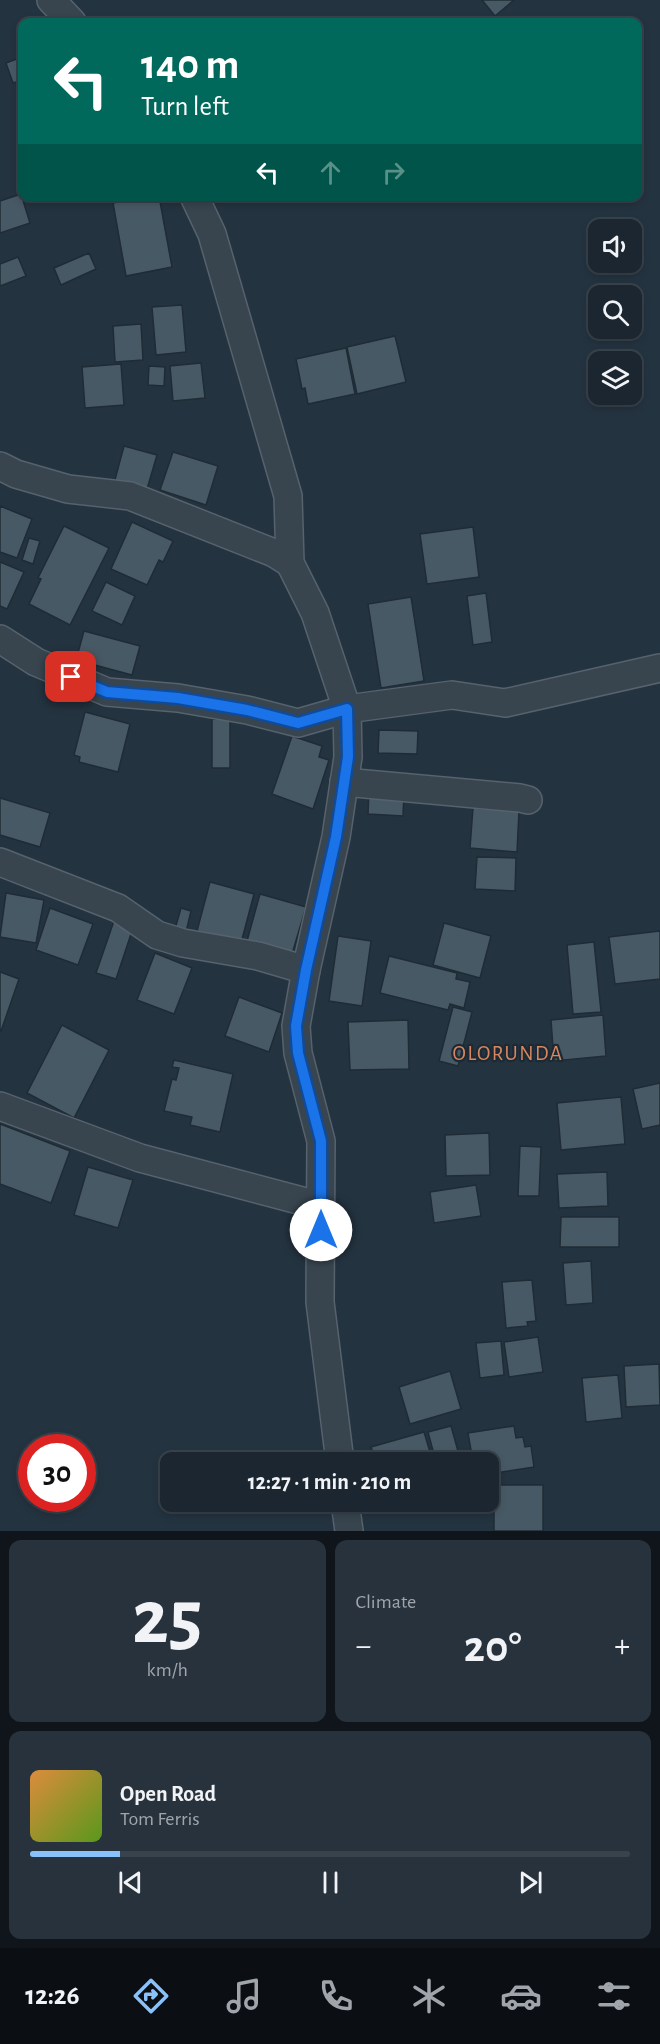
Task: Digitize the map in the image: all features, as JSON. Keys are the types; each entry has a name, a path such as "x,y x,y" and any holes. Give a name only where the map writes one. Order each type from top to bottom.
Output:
{"street":[{"path":"51,0 68,18"},
{"path":"196,201 212,234 288,496 290,563 315,613 347,709 348,757 336,837 306,970 296,1026 298,1053 321,1141 320,1302 339,1452"},
{"path":"0,466 16,474 68,489 130,496 274,553 290,563"},
{"path":"0,639 36,662 107,692 178,698 247,710 298,723 347,709 452,695 505,703 660,668"},
{"path":"344,782 528,800"},
{"path":"0,861 118,908 157,935 183,943 258,956 306,970"},
{"path":"0,1106 140,1158 321,1206"},
{"path":"346,1512 349,1531"}],"building":[{"path":"482,0 514,0 495,16"},
{"path":"18,58 18,81 13,83 6,63"},
{"path":"18,195 18,201 23,201 30,223 0,233 0,201"},
{"path":"160,201 172,267 126,276 113,203"},
{"path":"89,253 96,269 61,285 54,268"},
{"path":"18,257 26,276 0,286 0,264"},
{"path":"182,305 186,352 156,355 152,307"},
{"path":"141,324 143,360 115,362 113,326"},
{"path":"395,336 406,382 357,394 347,347"},
{"path":"346,348 355,394 308,404 305,388 302,389 296,359"},
{"path":"201,363 205,398 173,401 170,366"},
{"path":"121,364 124,405 85,408 82,367"},
{"path":"149,366 165,367 164,386 148,385"},
{"path":"124,446 157,455 145,496 113,487"},
{"path":"173,452 218,466 206,505 160,490"},
{"path":"0,506 32,519 17,558 0,552"},
{"path":"132,522 173,541 163,562 159,560 147,585 111,569"},
{"path":"64,526 109,548 70,625 29,604 41,579 38,578"},
{"path":"473,527 479,577 427,584 420,534"},
{"path":"29,538 40,541 33,564 22,560"},
{"path":"0,562 24,572 7,609 0,606"},
{"path":"106,582 135,596 122,625 92,611"},
{"path":"486,593 492,642 473,645 467,596"},
{"path":"411,597 424,681 381,688 368,604"},
{"path":"84,631 140,646 132,675 76,660"},
{"path":"85,712 130,724 118,772 79,762 80,757 74,755"},
{"path":"212,719 230,719 230,768 212,768"},
{"path":"379,730 418,731 417,754 378,753"},
{"path":"292,736 322,746 319,757 329,760 313,809 272,794"},
{"path":"369,791 404,793 403,816 368,814"},
{"path":"0,798 50,813 40,847 0,835"},
{"path":"473,808 519,811 517,852 470,848"},
{"path":"477,857 516,858 515,891 475,889"},
{"path":"210,882 254,894 241,943 197,931"},
{"path":"6,893 44,900 36,943 0,937"},
{"path":"260,894 306,907 292,954 247,941"},
{"path":"50,908 93,924 78,965 36,950"},
{"path":"181,908 191,911 186,932 175,929"},
{"path":"115,918 134,925 116,979 96,973"},
{"path":"444,923 491,936 480,978 433,965"},
{"path":"660,931 660,979 615,984 609,937"},
{"path":"338,936 371,941 362,1006 329,1001"},
{"path":"594,942 601,1012 573,1014 567,945"},
{"path":"155,953 192,968 174,1014 137,1000"},
{"path":"389,956 457,973 456,979 470,982 464,1008 450,1004 448,1010 380,993"},
{"path":"0,972 19,979 1,1031 0,1030"},
{"path":"239,997 282,1013 269,1052 225,1036"},
{"path":"453,1007 472,1012 458,1066 439,1061"},
{"path":"603,1015 606,1056 554,1061 551,1020"},
{"path":"408,1020 409,1069 350,1070 348,1022"},
{"path":"62,1025 109,1050 74,1118 27,1093"},
{"path":"174,1060 233,1074 220,1132 190,1125 192,1117 164,1111 172,1079 176,1080 179,1068 172,1067"},
{"path":"660,1083 660,1125 642,1129 633,1089"},
{"path":"621,1097 625,1144 561,1150 557,1103"},
{"path":"0,1124 70,1151 51,1203 0,1184"},
{"path":"489,1133 490,1175 446,1176 445,1135"},
{"path":"520,1146 541,1147 539,1196 518,1196"},
{"path":"88,1167 133,1180 118,1228 74,1215"},
{"path":"607,1172 608,1206 559,1208 557,1174"},
{"path":"476,1185 481,1216 434,1223 430,1192"},
{"path":"561,1217 619,1217 619,1247 560,1247"},
{"path":"591,1261 593,1303 566,1305 563,1263"},
{"path":"532,1280 536,1321 527,1322 528,1326 506,1328 502,1282"},
{"path":"538,1337 543,1372 509,1377 504,1342"},
{"path":"501,1341 504,1375 480,1378 476,1343"},
{"path":"659,1364 660,1405 626,1407 624,1366"},
{"path":"450,1371 461,1409 410,1424 399,1387"},
{"path":"618,1375 622,1418 586,1422 582,1378"},
{"path":"451,1426 458,1452 433,1452 428,1432"},
{"path":"514,1426 516,1438 523,1437 525,1447 531,1446 534,1467 499,1472 499,1452 471,1452 468,1433"},
{"path":"424,1432 430,1452 373,1452 371,1447"},
{"path":"499,1485 543,1485 543,1531 494,1531 494,1512 499,1512"}],"district":[{"name":"OLORUNDA","path":"508,1053"}],"route":[{"path":"71,677 107,692 178,698 247,710 298,723 347,709 348,757 336,837 306,970 296,1026 298,1053 321,1141 321,1230"}]}
